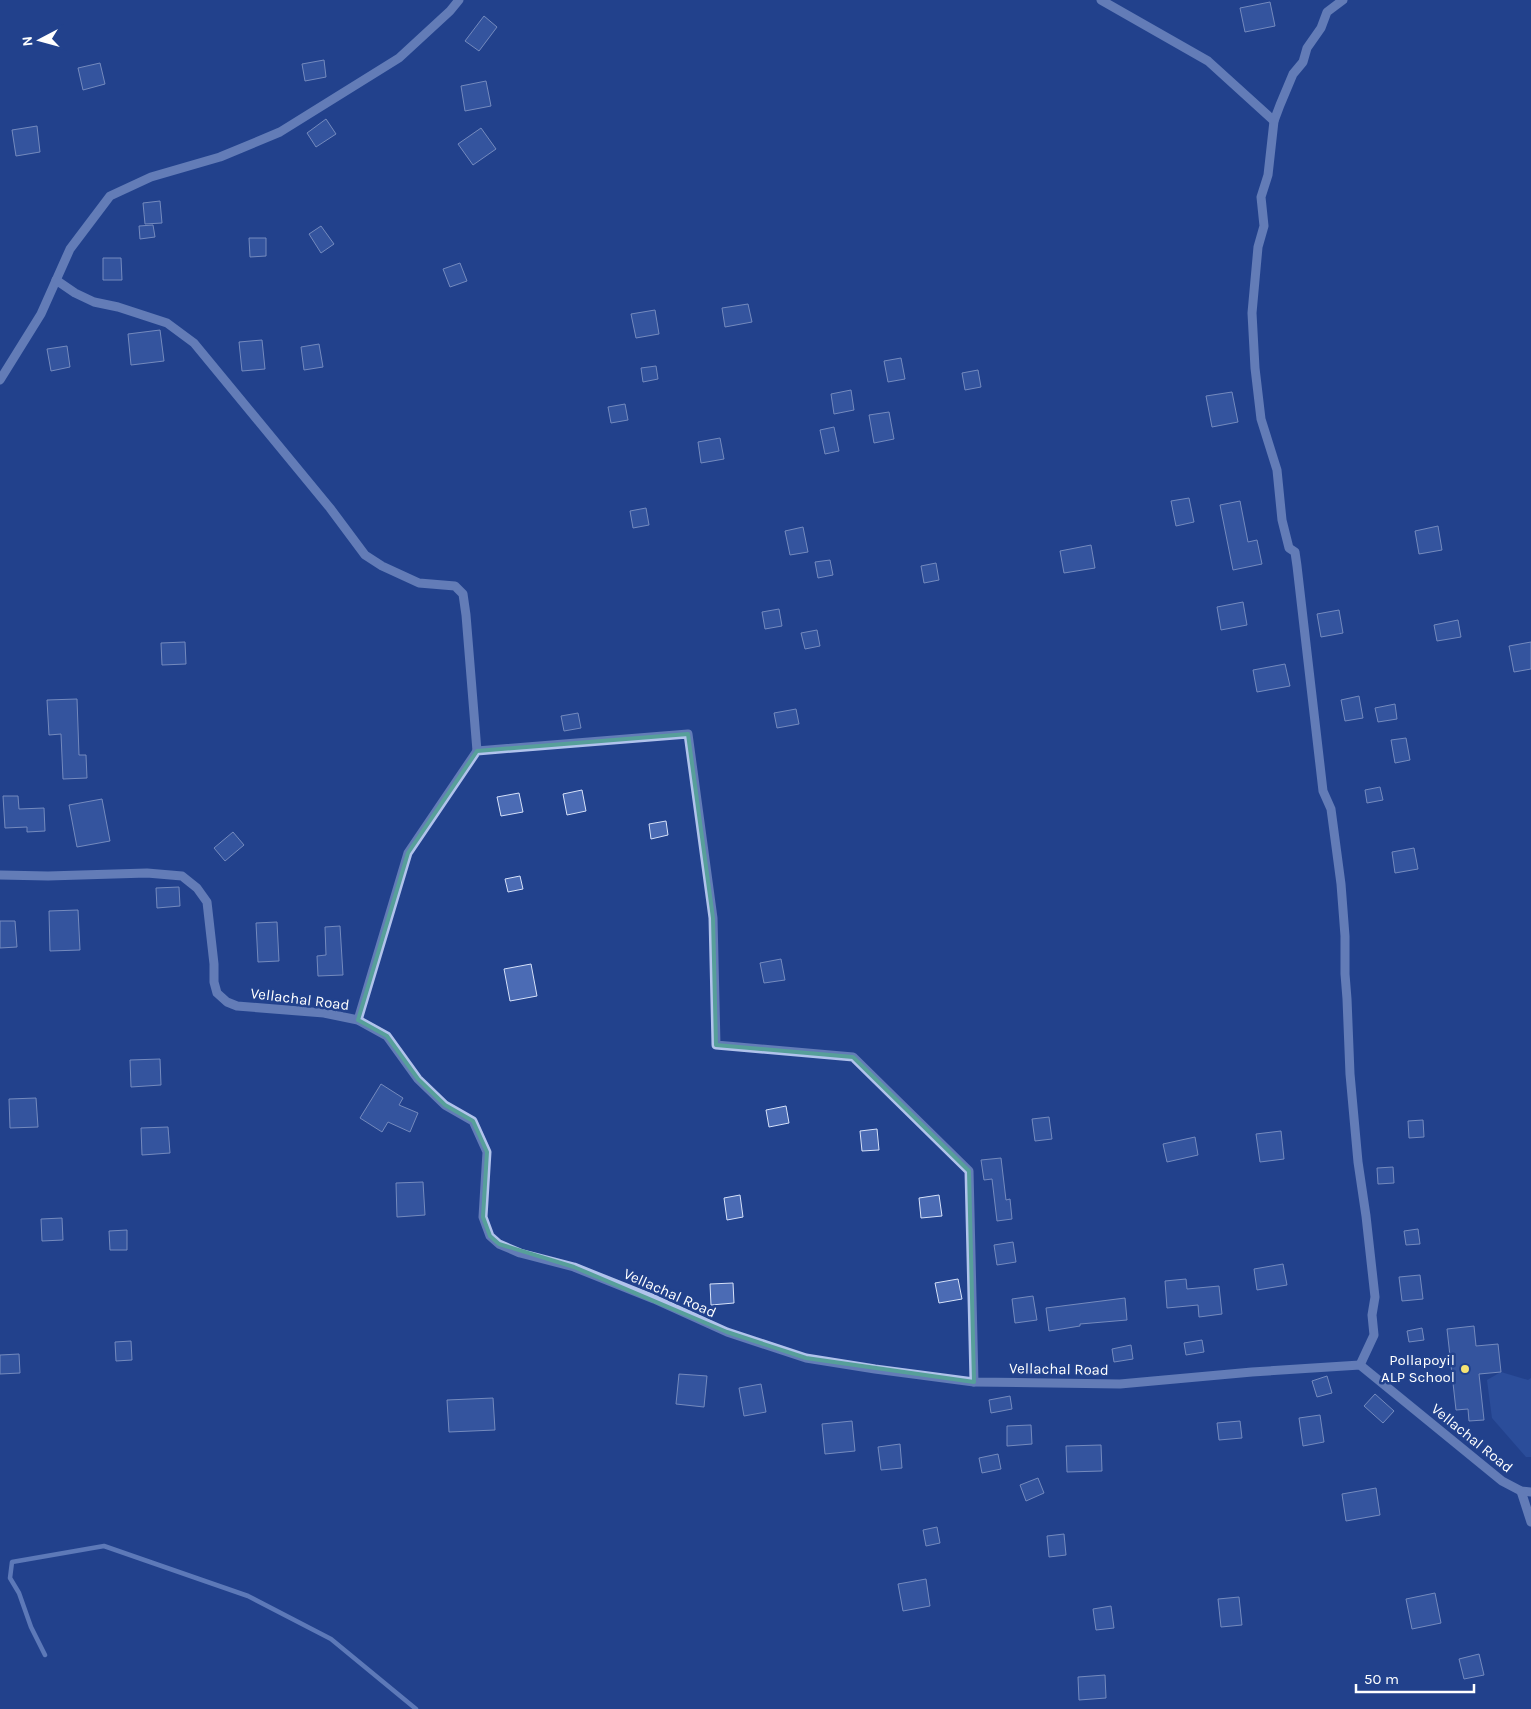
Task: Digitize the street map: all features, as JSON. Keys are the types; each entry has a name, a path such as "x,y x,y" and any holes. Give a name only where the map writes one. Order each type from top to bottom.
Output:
{"street":[{"path":"0,380 41,314 70,249 110,196 151,176 220,157 280,132 398,58 460,0"},
{"path":"1101,0 1208,61 1274,121"},
{"path":"1343,0 1327,12 1321,28 1307,48 1303,62 1293,74 1274,121 1268,175 1261,197 1264,226 1258,247 1252,313 1255,368 1261,418 1277,470 1282,520 1289,548 1295,552 1322,791 1331,809 1341,884 1345,936 1344,964 1348,999 1350,1074 1358,1162 1375,1297 1372,1315 1374,1335 1360,1366"},
{"path":"56,280 75,293 94,302 118,307 167,323 194,343 330,508 365,555 382,566 419,583 455,586 463,594 477,751 408,853 358,1020"},
{"path":"477,751 688,734 713,918 716,1045 853,1056 969,1171 974,1382"},
{"name":"Vellachal Road","path":"0,875 48,876 147,873 182,876 197,888 207,902 214,964 214,982 217,994 227,1002 237,1006 324,1013 358,1020 387,1036 418,1079 445,1104 473,1120 487,1152 483,1217 490,1236 499,1244 520,1253 574,1267 654,1299 727,1332 806,1358 876,1369 974,1382 1120,1384 1252,1372 1360,1366 1502,1481 1521,1491 1531,1492"},
{"path":"1521,1491 1531,1522"}],"highlighted area":[{"path":"688,734 713,918 716,1045 853,1057 969,1171 974,1382 806,1358 727,1332 574,1267 499,1244 490,1236 483,1217 487,1152 473,1121 445,1105 418,1079 387,1036 358,1020 408,853 477,751"}],"shaded area":[{"path":"1501,1372 1528,1380 1531,1378 1531,1457 1526,1457 1492,1418 1487,1380"}],"building":[{"path":"1270,2 1275,26 1245,32 1240,8"},
{"path":"484,16 497,27 479,51 465,41"},
{"path":"324,60 326,77 305,81 302,64"},
{"path":"100,63 105,84 83,90 78,68"},
{"path":"486,81 491,106 465,111 461,86"},
{"path":"326,119 336,134 316,147 307,133"},
{"path":"37,126 40,152 16,156 12,130"},
{"path":"481,128 496,149 473,165 458,144"},
{"path":"160,201 162,223 145,224 143,203"},
{"path":"153,225 155,237 140,239 139,226"},
{"path":"321,226 334,244 321,253 309,234"},
{"path":"249,238 266,238 266,256 250,257"},
{"path":"103,258 121,258 122,280 103,280"},
{"path":"460,263 467,281 450,287 443,269"},
{"path":"748,304 752,322 725,327 722,308"},
{"path":"655,310 659,334 636,338 631,314"},
{"path":"160,330 164,361 131,365 128,334"},
{"path":"262,340 265,369 242,371 239,342"},
{"path":"319,344 323,367 304,370 301,347"},
{"path":"67,346 70,367 51,371 47,349"},
{"path":"901,358 905,379 888,382 884,361"},
{"path":"656,366 658,379 643,382 641,368"},
{"path":"978,370 981,387 965,390 962,373"},
{"path":"851,390 854,410 834,414 831,394"},
{"path":"1232,392 1238,422 1212,427 1206,396"},
{"path":"625,404 628,420 611,423 608,407"},
{"path":"889,412 894,439 874,443 869,415"},
{"path":"834,427 839,451 825,454 820,430"},
{"path":"720,438 724,459 701,463 698,442"},
{"path":"1189,498 1194,522 1176,526 1171,501"},
{"path":"1240,501 1248,542 1257,540 1262,564 1233,570 1220,505"},
{"path":"646,508 649,525 633,528 630,511"},
{"path":"1438,526 1442,550 1419,554 1415,531"},
{"path":"803,527 808,552 790,555 785,531"},
{"path":"1091,545 1095,568 1064,573 1060,551"},
{"path":"830,560 833,575 818,578 815,562"},
{"path":"936,563 939,580 924,583 921,566"},
{"path":"1243,602 1247,625 1221,630 1217,607"},
{"path":"779,609 782,626 765,629 762,612"},
{"path":"1339,610 1343,633 1321,637 1317,614"},
{"path":"1458,620 1461,637 1437,641 1434,625"},
{"path":"817,630 820,646 805,649 801,633"},
{"path":"185,642 186,664 162,665 161,643"},
{"path":"1531,642 1531,669 1514,672 1509,646"},
{"path":"1285,664 1290,686 1257,692 1253,670"},
{"path":"1359,696 1363,718 1345,721 1341,700"},
{"path":"77,699 79,755 86,755 87,778 63,779 61,734 49,735 47,700"},
{"path":"1395,704 1397,719 1378,722 1375,708"},
{"path":"796,709 799,724 777,728 774,713"},
{"path":"578,713 581,728 564,731 561,716"},
{"path":"1406,738 1410,760 1395,763 1391,740"},
{"path":"1380,787 1383,800 1367,803 1365,790"},
{"path":"582,790 586,811 567,815 563,794"},
{"path":"519,793 523,812 501,816 497,797"},
{"path":"3,796 18,796 19,809 44,808 45,831 27,832 27,827 5,828"},
{"path":"102,799 110,841 77,847 69,805"},
{"path":"666,821 668,835 651,839 649,824"},
{"path":"233,832 244,845 225,861 214,848"},
{"path":"1414,848 1418,869 1395,873 1392,852"},
{"path":"520,876 523,889 508,892 505,879"},
{"path":"179,887 180,906 157,908 156,888"},
{"path":"78,910 80,950 50,951 49,911"},
{"path":"0,921 15,921 17,947 0,948"},
{"path":"277,922 279,961 258,962 256,923"},
{"path":"340,926 343,975 318,976 317,956 326,955 325,927"},
{"path":"781,959 785,980 764,983 760,963"},
{"path":"531,964 537,996 510,1001 504,969"},
{"path":"160,1059 161,1085 131,1087 130,1060"},
{"path":"381,1084 403,1098 399,1105 418,1113 410,1132 388,1122 382,1132 360,1118"},
{"path":"36,1098 38,1127 10,1128 9,1099"},
{"path":"786,1106 789,1123 769,1127 766,1110"},
{"path":"1049,1117 1052,1139 1035,1141 1032,1119"},
{"path":"1423,1120 1424,1137 1409,1138 1408,1121"},
{"path":"168,1127 170,1153 142,1155 141,1128"},
{"path":"877,1129 879,1150 862,1151 860,1131"},
{"path":"1281,1131 1284,1159 1260,1162 1256,1134"},
{"path":"1195,1137 1198,1155 1167,1162 1163,1144"},
{"path":"1001,1158 1006,1200 1010,1199 1012,1219 997,1221 992,1179 984,1180 981,1160"},
{"path":"1393,1167 1394,1183 1378,1184 1377,1168"},
{"path":"423,1182 425,1215 397,1217 396,1183"},
{"path":"740,1195 743,1217 727,1220 724,1198"},
{"path":"939,1195 942,1216 921,1218 919,1198"},
{"path":"62,1218 63,1240 42,1241 41,1219"},
{"path":"1418,1229 1420,1244 1406,1245 1404,1231"},
{"path":"127,1230 127,1250 110,1250 109,1231"},
{"path":"1013,1242 1016,1262 997,1265 994,1245"},
{"path":"1283,1264 1287,1285 1257,1290 1254,1269"},
{"path":"1420,1275 1423,1299 1402,1301 1399,1277"},
{"path":"958,1279 962,1299 939,1303 935,1283"},
{"path":"1186,1279 1187,1289 1219,1286 1222,1314 1199,1317 1198,1305 1167,1308 1165,1281"},
{"path":"733,1283 734,1303 711,1305 710,1284"},
{"path":"1033,1296 1037,1320 1015,1323 1012,1299"},
{"path":"1125,1298 1127,1320 1080,1324 1080,1326 1049,1331 1046,1308"},
{"name":"Pollapoyil ALP School","path":"1474,1326 1476,1346 1498,1344 1501,1372 1479,1374 1484,1420 1469,1421 1468,1409 1456,1410 1447,1329"},
{"path":"1422,1328 1424,1340 1409,1342 1407,1331"},
{"path":"1202,1340 1204,1352 1186,1355 1184,1343"},
{"path":"131,1341 132,1360 116,1361 115,1342"},
{"path":"1131,1345 1133,1359 1114,1362 1112,1349"},
{"path":"19,1354 20,1373 0,1374 0,1355"},
{"path":"679,1374 707,1376 704,1407 676,1404"},
{"path":"1327,1376 1332,1393 1317,1397 1312,1381"},
{"path":"761,1384 766,1412 744,1416 739,1388"},
{"path":"1375,1394 1394,1411 1383,1423 1364,1406"},
{"path":"1010,1396 1012,1409 991,1413 989,1400"},
{"path":"493,1398 495,1430 449,1432 447,1400"},
{"path":"1320,1415 1324,1442 1303,1446 1299,1418"},
{"path":"852,1421 855,1451 825,1454 822,1424"},
{"path":"1240,1421 1242,1438 1219,1440 1217,1423"},
{"path":"1031,1425 1032,1444 1007,1446 1007,1426"},
{"path":"900,1444 902,1468 881,1470 878,1447"},
{"path":"1101,1445 1102,1471 1067,1472 1066,1446"},
{"path":"998,1454 1001,1469 982,1473 979,1458"},
{"path":"1038,1478 1044,1493 1026,1501 1020,1485"},
{"path":"1376,1488 1380,1515 1346,1521 1342,1494"},
{"path":"937,1527 940,1543 926,1546 923,1530"},
{"path":"1064,1534 1066,1555 1049,1557 1047,1536"},
{"path":"926,1579 930,1606 903,1611 898,1584"},
{"path":"1435,1593 1441,1623 1412,1629 1406,1599"},
{"path":"1239,1597 1242,1625 1221,1627 1218,1599"},
{"path":"1111,1606 1114,1628 1096,1630 1093,1609"},
{"path":"1479,1654 1484,1675 1464,1679 1459,1659"},
{"path":"1105,1675 1106,1698 1079,1700 1078,1677"}],"waterway":[{"path":"45,1655 31,1627 19,1593 10,1578 12,1562 104,1546 248,1596 331,1639 416,1709"}],"place":[{"name":"Pollapoyil ALP School","path":"1465,1369"}]}
